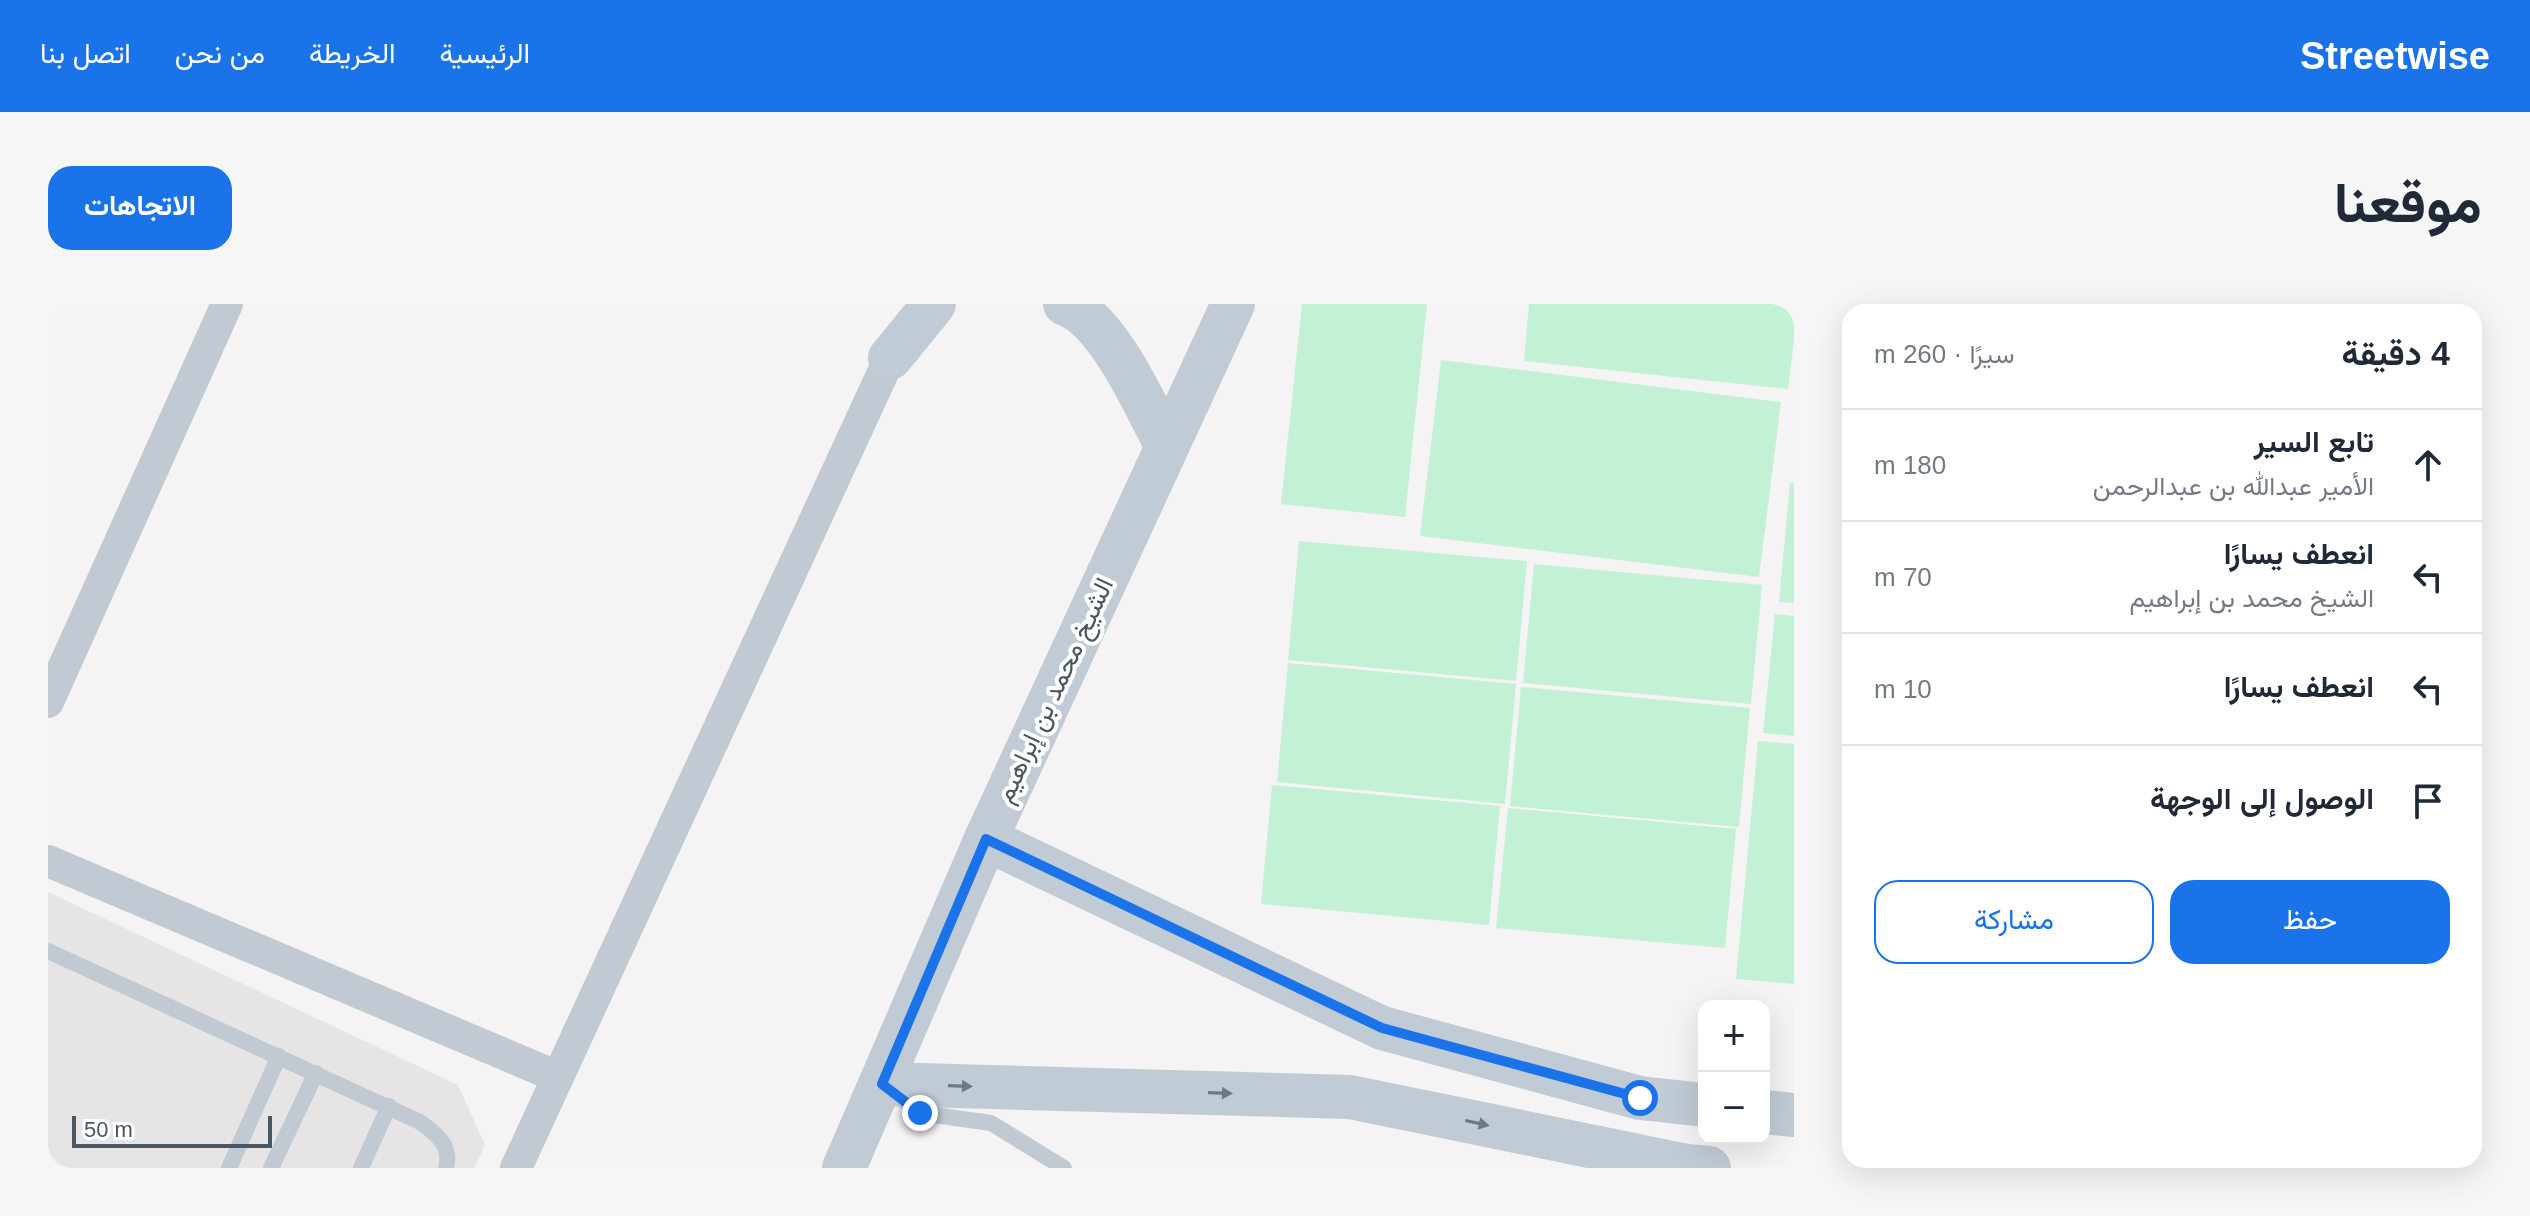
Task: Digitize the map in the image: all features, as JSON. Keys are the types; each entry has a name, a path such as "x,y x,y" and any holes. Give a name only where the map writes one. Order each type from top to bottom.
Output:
{"main road":[{"path":"890,358 934,304"},
{"path":"1065,304 1077,308 1116,352 1166,445"},
{"name":"الشيخ محمد بن إبراهيم","path":"844,1168 986,839 1233,304"},
{"path":"986,839 1382,1028 1640,1098 1698,1104"},
{"path":"882,1084 1350,1097 1709,1168"},
{"path":"1770,1113 1794,1115"}],"street":[{"path":"48,702 227,304"},
{"path":"516,1168 914,304"},
{"path":"48,861 558,1077"}],"lane":[{"path":"48,951 420,1122 441,1140 448,1158 446,1168"},
{"path":"229,1168 279,1056"},
{"path":"271,1168 316,1073"},
{"path":"882,1084 920,1113 991,1123 1064,1168"},
{"path":"361,1168 389,1106"}],"shaded area":[{"path":"48,892 458,1085 485,1145 474,1168 48,1168"}],"green space":[{"path":"1302,304 1427,304 1405,517 1281,504"},
{"path":"1529,304 1794,304 1794,339 1788,389 1524,361"},
{"path":"1441,360 1781,402 1759,577 1420,536"},
{"path":"1790,483 1794,483 1794,603 1779,602"},
{"path":"1299,541 1527,561 1516,681 1288,660"},
{"path":"1534,564 1762,585 1751,704 1523,683"},
{"path":"1775,614 1794,616 1794,736 1763,733"},
{"path":"1288,663 1516,684 1505,804 1277,782"},
{"path":"1521,687 1750,708 1739,827 1510,806"},
{"path":"1758,741 1794,744 1794,984 1736,979"},
{"path":"1272,785 1500,806 1489,925 1261,904"},
{"path":"1508,808 1736,829 1725,948 1496,928"}],"route":[{"path":"920,1113 882,1084 986,839 1382,1028 1640,1098"}]}
